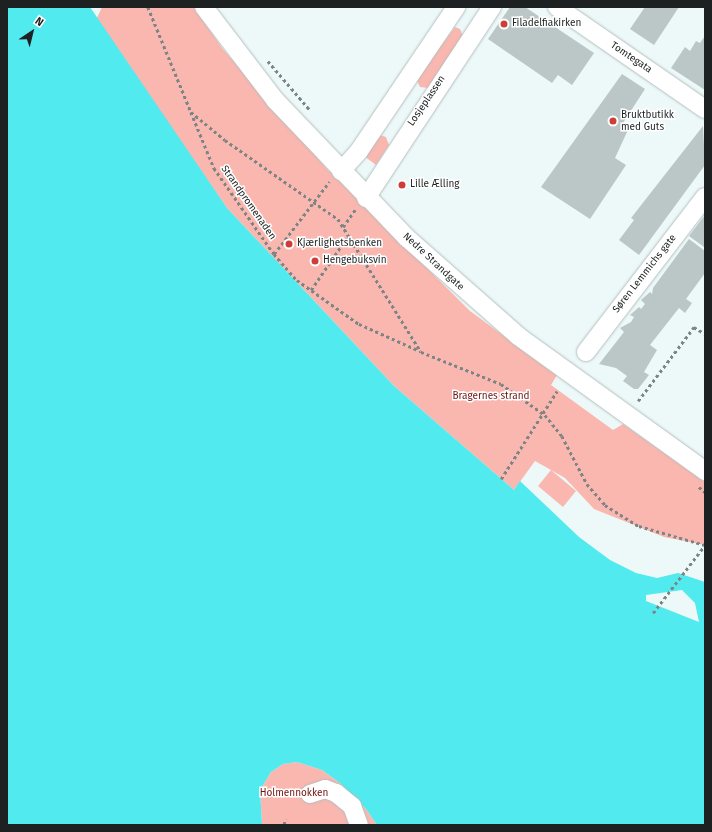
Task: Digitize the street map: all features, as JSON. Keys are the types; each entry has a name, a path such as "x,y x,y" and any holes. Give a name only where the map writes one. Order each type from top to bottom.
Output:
{"street":[{"name":"Nedre Strandgate","path":"204,7 335,177 361,204 518,336 705,472"},
{"path":"335,177 389,107 456,7"},
{"path":"459,7 487,14"},
{"name":"Tomtegata","path":"557,7 705,109"},
{"name":"Losjeplassen","path":"361,204 412,123 487,14"},
{"path":"389,107 412,123"},
{"name":"Søren Lemmichs gate","path":"586,352 705,197"},
{"path":"310,794 325,789 336,793 352,806 360,825"}],"path":[{"name":"Strandpromenaden","path":"148,7 214,168 274,254 311,290 359,324 421,352 500,384 545,415 562,436 587,484 605,505 639,526 705,545"},
{"path":"265,57 314,114"},
{"path":"191,112 225,140 314,202 343,227 421,352"},
{"path":"274,254 335,177"},
{"path":"343,227 361,204"},
{"path":"311,290 348,236"},
{"path":"638,401 694,327 705,334"},
{"path":"501,479 545,415 557,391"},
{"path":"653,613 705,545"},
{"path":"284,825 285,819"}],"green space":[{"name":"Bragernes strand","path":"102,7 194,7 222,48 327,169 470,311 557,375 551,385 613,430 623,424 705,482 705,545 664,537 594,509 565,478 535,461 514,490 394,386 227,208 96,20"},
{"path":"455,27 460,29 463,36 429,88 420,87 416,79"},
{"path":"380,135 386,137 389,145 376,165 364,156"},
{"path":"551,470 576,491 563,507 538,486"},
{"name":"Holmennokken","path":"297,762 322,770 340,783 366,809 377,825 262,825 260,790 271,772 283,764"}],"water":[{"path":"7,7 90,7 227,208 394,386 514,490 520,481 579,537 610,560 636,573 657,578 678,573 705,582 705,825 377,825 366,809 340,783 322,770 297,762 283,764 271,772 260,790 262,825 7,825","holes":["682,590 695,603 699,622 646,601 646,595"]}],"building":[{"name":"Filadelfiakirken","path":"510,7 525,7 594,53 572,85 558,75 552,83 488,39"},
{"path":"645,7 679,7 654,45 630,29"},
{"path":"705,36 705,90 671,68 685,47 690,51 696,41 700,43"},
{"path":"622,74 645,89 621,126 628,130 615,158 626,165 590,219 541,187"},
{"path":"703,126 705,165 639,255 619,240 634,220 631,218"},
{"path":"705,215 705,245 704,247 689,236"},
{"path":"689,239 705,251 705,273 686,299 692,303 685,313 679,308 650,345 657,350 644,372 649,375 638,389 634,389 623,381 627,376 616,368 599,364 624,332 620,328 631,322 634,317 630,315 639,307 641,309 645,304 641,300 650,292 652,294 653,288"}],"place":[{"name":"Filadelfiakirken","path":"504,24"},
{"name":"Bruktbutikk med Guts","path":"613,121"},
{"name":"Lille Ælling","path":"402,185"},
{"name":"Kjærlighetsbenken","path":"289,244"},
{"name":"Hengebuksvin","path":"315,261"}]}
